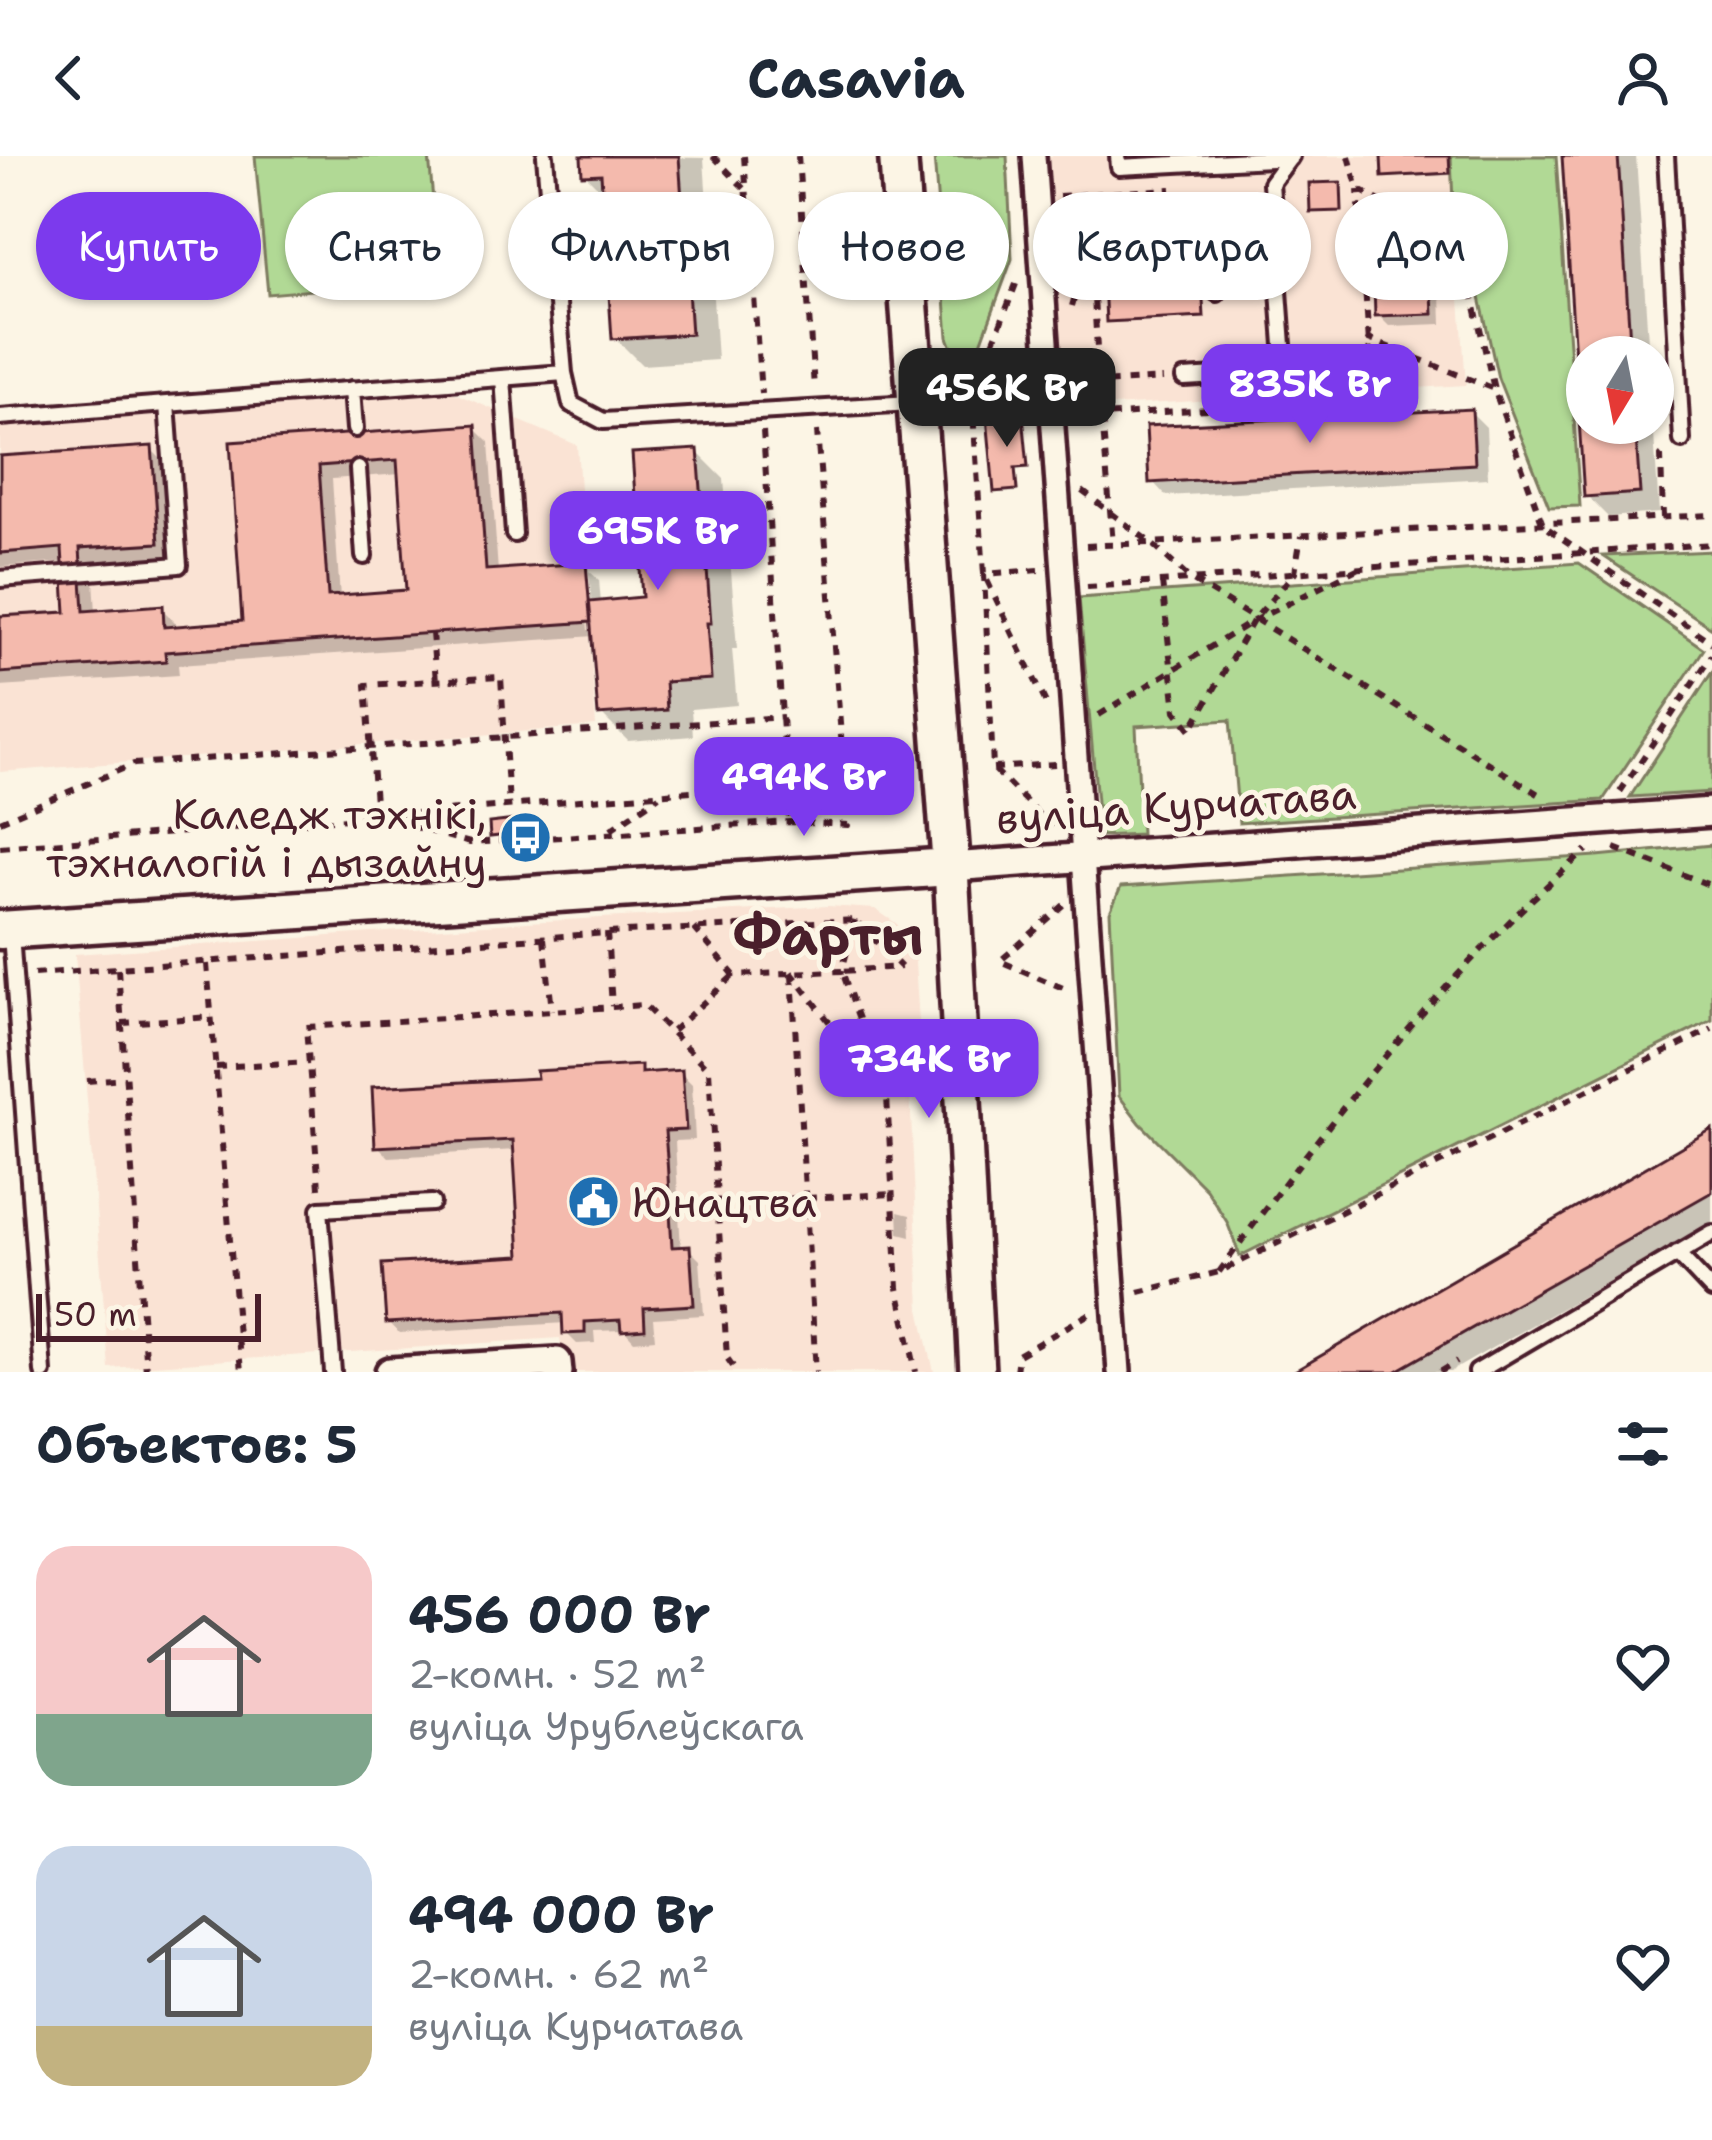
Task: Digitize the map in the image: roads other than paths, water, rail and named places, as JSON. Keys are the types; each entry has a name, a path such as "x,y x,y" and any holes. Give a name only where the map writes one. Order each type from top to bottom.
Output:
{"main road":[{"path":"898,156 951,867"},
{"name":"вуліца Курчатава","path":"5,929 951,867"}],"street":[{"path":"1034,156 1072,731 1122,1369"},
{"name":"вуліца Курчатава","path":"951,867 1084,872 1712,812"},
{"path":"951,867 976,1372"},
{"path":"390,1372 557,1362 558,1372"}],"lane":[{"path":"545,156 564,373 571,404 603,421 916,403"},
{"path":"1118,156 1119,167 1290,157"},
{"path":"1666,156 1682,440"},
{"path":"1272,192 1271,183 1290,157"},
{"path":"1184,378 1285,372 1280,300"},
{"path":"0,417 564,373"},
{"path":"502,378 514,535"},
{"path":"352,389 355,429"},
{"path":"0,579 179,565 167,404"},
{"path":"358,469 364,556"},
{"path":"5,929 15,974 44,1372"},
{"path":"333,1372 320,1210 432,1203"},
{"path":"1477,1372 1712,1233"},
{"path":"1677,1253 1712,1290"}],"place":[{"name":"Каледж тэхнікі, тэхналогій і дызайну","path":"526,838"},
{"name":"Юнацтва","path":"593,1202"}],"district":[{"name":"Фарты","path":"828,935"}]}
